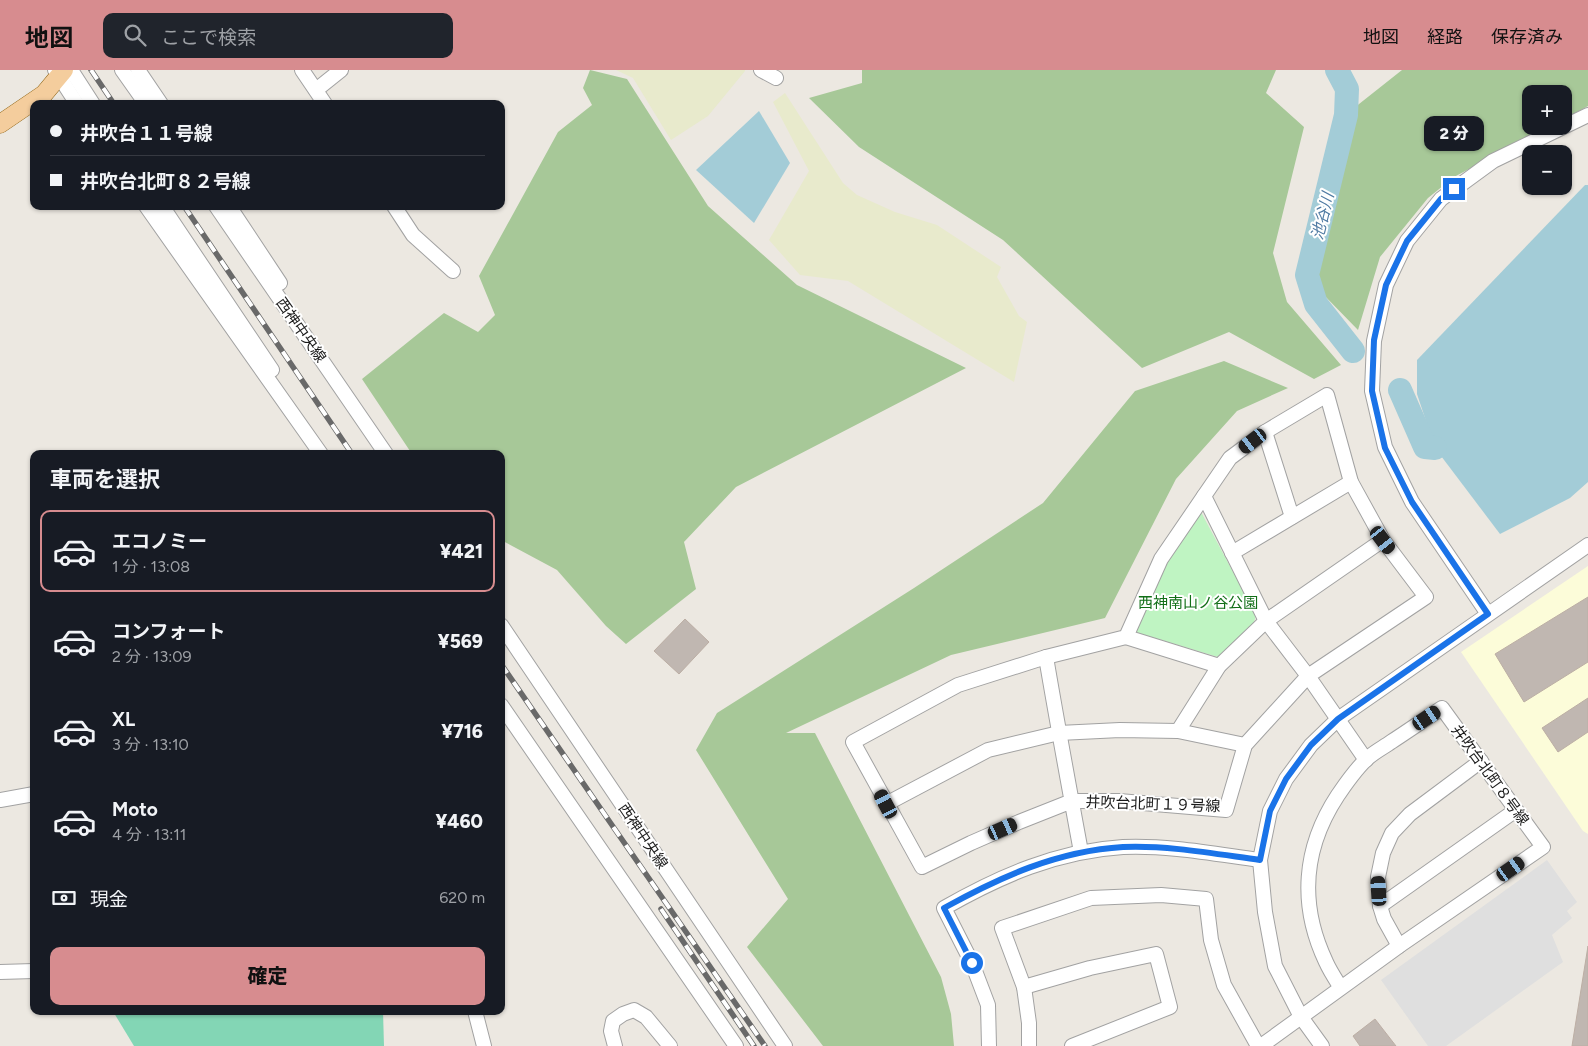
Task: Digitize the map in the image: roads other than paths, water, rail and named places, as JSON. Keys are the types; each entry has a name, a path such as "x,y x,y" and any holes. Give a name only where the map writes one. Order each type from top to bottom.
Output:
{"main road":[{"path":"35,100 44,94 62,71"},
{"path":"3,120 30,103"}],"street":[{"path":"122,70 143,100"},
{"path":"138,70 158,100"},
{"path":"302,70 322,100"},
{"path":"316,90 341,70"},
{"path":"761,70 776,78"},
{"path":"62,71 75,100"},
{"path":"62,71 89,100"},
{"path":"1488,614 1412,502 1385,448 1372,391 1374,340 1386,285 1407,241 1441,199 1493,161 1588,115"},
{"path":"149,210 323,450"},
{"path":"165,210 323,450"},
{"name":"西神中央線","path":"219,210 383,450"},
{"path":"232,210 387,450"},
{"path":"397,210 413,235 453,271"},
{"path":"1126,637 1161,559 1230,458 1265,432 1327,395 1351,482 1383,540 1266,621 1219,666 1178,732"},
{"path":"1265,432 1292,517"},
{"path":"1232,553 1351,482"},
{"path":"1204,496 1266,621 1308,676 1366,760"},
{"name":"井吹台北町１９号線","path":"1072,801 1120,801 1226,810 1246,745 1308,676 1426,597 1383,540"},
{"path":"1322,1046 1301,1017 1275,966 1265,912 1260,860 1270,811 1286,779 1311,745 1338,719 1588,545"},
{"name":"西神中央線","path":"505,631 785,1046"},
{"path":"1072,801 979,839 922,868 853,742 958,685 1046,657 1126,637 1219,666"},
{"path":"1046,657 1081,852"},
{"name":"井吹台北町８号線","path":"1259,1046 1301,1017 1399,946 1543,847 1442,708 1366,760 1350,778 1332,804 1314,844 1309,872 1309,903 1316,933 1326,961 1341,988"},
{"path":"505,710 736,1046"},
{"path":"886,804 988,750 1059,734 1120,730 1178,732 1246,745"},
{"path":"1399,946 1384,919 1380,906 1378,877 1383,853 1392,833 1410,814 1481,761"},
{"path":"0,800 30,795"},
{"path":"1380,906 1516,810"},
{"path":"990,1046 988,1005 972,963 944,908 987,884 1030,867 1081,852 1124,847 1175,849 1260,860"},
{"path":"1029,1046 1029,1023 1024,987 1002,928 1091,898 1161,895 1206,899 1211,940 1224,985 1259,1046"},
{"path":"1024,987 1090,968 1156,954 1170,1007 1072,1046"},
{"path":"0,972 30,971"},
{"path":"615,1046 611,1031 613,1021 623,1014 634,1010 646,1017 670,1046"},
{"path":"476,1015 484,1046"}],"water":[{"path":"759,111 790,163 754,223 696,170"},
{"path":"1585,185 1588,185 1588,482 1570,498 1500,534 1435,448 1417,394 1417,360"}],"waterway":[{"name":"池谷川","path":"1337,70 1347,89 1346,115 1307,275 1316,304 1353,351"},
{"name":"池谷川","path":"1400,390 1425,447 1435,448"}],"railway":[{"path":"91,70 111,100"},
{"path":"187,210 349,450"},
{"path":"505,670 765,1046"},
{"path":"661,909 754,1046"}],"park label":[{"name":"西神南山ノ谷公園","path":"1198,603"}]}
